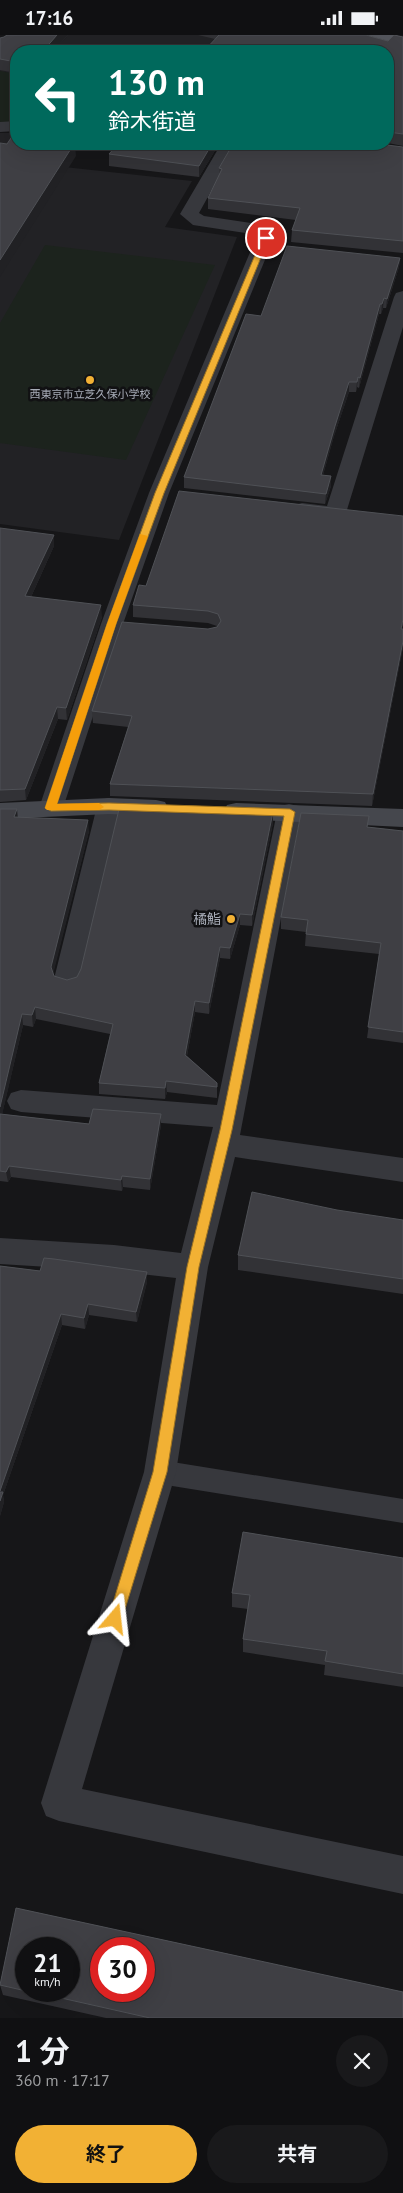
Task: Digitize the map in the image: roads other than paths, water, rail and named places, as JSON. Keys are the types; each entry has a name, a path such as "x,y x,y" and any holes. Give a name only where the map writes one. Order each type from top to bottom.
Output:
{"main road":[{"path":"376,35 403,42"},
{"path":"0,811 109,806 176,809"},
{"path":"214,810 403,818"}],"street":[{"path":"51,808 121,625 168,494 271,247 258,229 199,221 189,214 226,150"},
{"path":"279,506 335,513 403,297"},
{"path":"67,979 109,806"},
{"path":"290,812 226,1130 193,1267 160,1472 59,1803 403,1875"},
{"path":"21,1101 226,1130 403,1170"},
{"path":"0,1251 193,1267"}],"lane":[{"path":"160,1472 403,1511"}],"place":[{"name":"西東京市立芝久保小学校","path":"90,380"},
{"name":"橘鮨","path":"231,919"}]}
